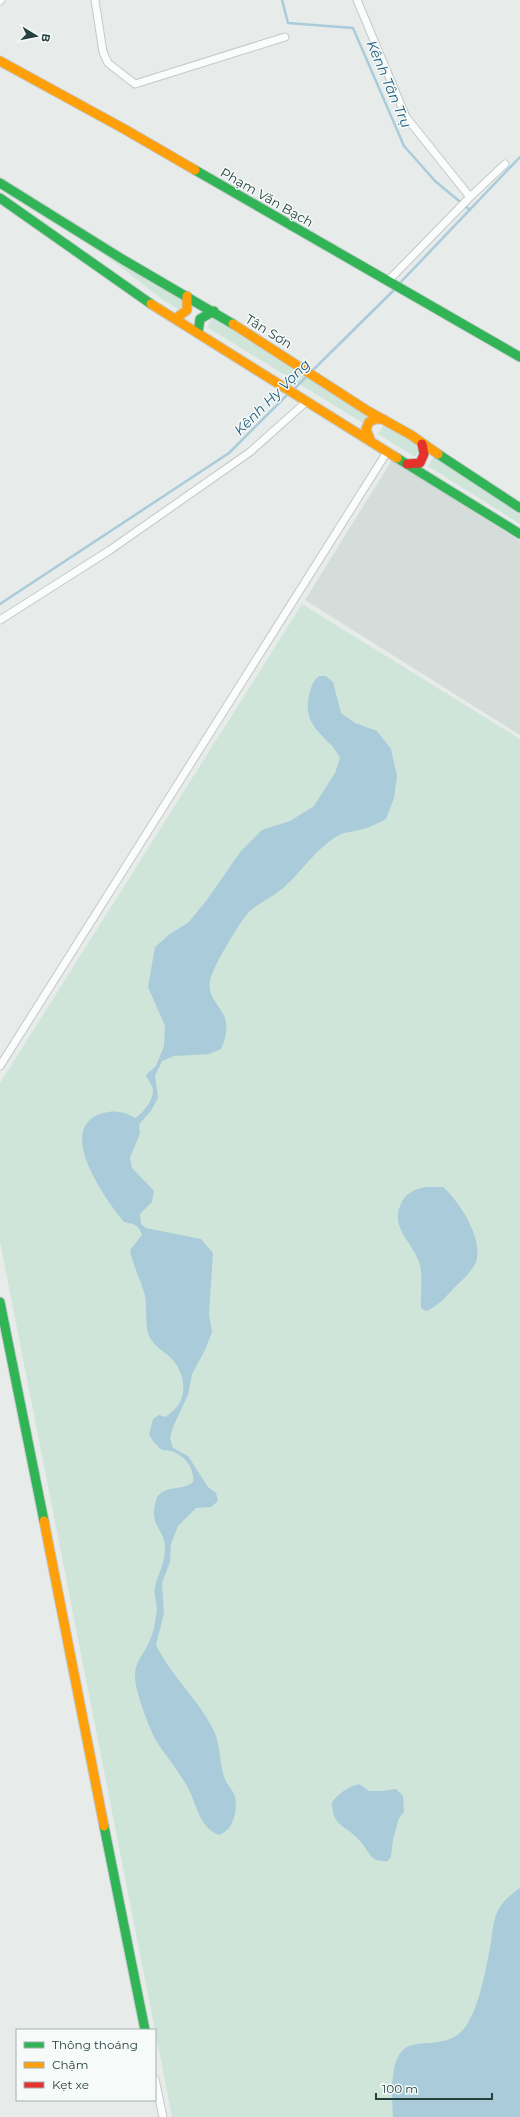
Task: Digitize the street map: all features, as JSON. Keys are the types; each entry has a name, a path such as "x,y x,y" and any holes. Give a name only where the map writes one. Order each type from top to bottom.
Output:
{"street":[{"path":"95,0 103,52 108,63 135,84 285,37"},
{"path":"356,0 406,117 467,200"},
{"name":"Phạm Văn Bạch","path":"0,61 126,130 283,222 389,280 520,357"},
{"path":"389,280 467,200 505,164"},
{"path":"4,185 6,194 0,198 174,319 520,534"},
{"name":"Tân Sơn","path":"4,185 122,259 214,311 322,381 411,435 422,444 520,508"},
{"path":"19,210 19,203 26,200"},
{"path":"174,319 187,310 188,296"},
{"path":"198,334 196,324 199,318 204,314 214,311"},
{"path":"0,620 110,550 250,452 306,402"},
{"path":"371,442 366,429 369,422 375,419 383,419"},
{"path":"407,464 420,463 424,458 425,452 422,444"},
{"path":"0,1066 387,452"},
{"path":"0,1302 145,2029"},
{"path":"156,2084 163,2117"}],"shaded area":[{"path":"392,460 520,541 520,735 305,600"}],"green space":[{"path":"77,233 186,297 179,310 162,299"},
{"path":"214,315 370,412 363,423 207,327"},
{"path":"385,423 422,446 415,457 378,434"},
{"path":"435,454 520,508 520,524 428,466"},
{"path":"302,604 520,739 520,2117 172,2117 156,2029 155,2029 0,1242 0,1083"}],"water":[{"path":"319,676 326,676 333,682 341,713 355,723 377,731 391,749 397,776 394,798 386,819 366,828 339,835 331,840 282,889 255,907 246,915 221,955 210,981 210,990 221,1010 226,1025 226,1035 221,1049 209,1054 174,1056 162,1061 155,1076 158,1098 151,1111 139,1124 140,1133 130,1158 132,1168 154,1191 152,1202 140,1214 141,1224 146,1228 201,1239 213,1253 209,1314 212,1332 205,1350 192,1374 188,1395 173,1427 170,1438 173,1448 188,1456 208,1487 216,1493 218,1501 211,1507 196,1508 178,1526 171,1544 170,1562 162,1583 164,1613 156,1645 169,1667 208,1720 218,1743 223,1773 232,1790 236,1803 235,1814 231,1825 224,1833 219,1835 212,1831 202,1820 187,1786 158,1744 139,1698 135,1680 136,1668 154,1628 157,1612 155,1587 165,1554 163,1536 154,1518 157,1497 165,1490 189,1485 193,1482 193,1477 188,1463 184,1459 176,1453 161,1449 149,1435 153,1419 159,1415 166,1417 179,1404 183,1392 182,1379 178,1367 170,1357 158,1348 149,1336 145,1296 130,1250 142,1235 141,1232 131,1223 124,1222 96,1182 83,1148 83,1133 89,1121 103,1113 119,1112 135,1118 142,1113 153,1095 152,1086 146,1075 156,1066 164,1046 165,1026 148,987 155,947 171,933 188,923 206,901 241,851 262,830 290,821 314,806 335,773 340,758 332,746 315,727 309,717 309,695 315,680"},
{"path":"426,1187 443,1187 456,1201 463,1211 473,1232 478,1253 476,1262 469,1273 441,1301 426,1311 421,1308 422,1279 419,1262 400,1228 398,1214 400,1206 407,1195 417,1189"},
{"path":"359,1784 369,1791 396,1789 403,1796 404,1812 399,1818 393,1839 391,1857 388,1861 377,1860 371,1856 360,1841 337,1822 335,1817 332,1802 344,1791"},
{"path":"520,1888 520,2117 393,2117 392,2082 395,2063 403,2050 409,2046 443,2041 452,2038 461,2032 468,2023 473,2014 482,1984 496,1915 506,1900"}],"waterway":[{"name":"Kênh Tân Trụ","path":"282,0 288,23 353,28 404,146 435,181 470,210"},
{"name":"Kênh Hy Vọng","path":"399,284 520,157"},
{"name":"Kênh Hy Vọng","path":"311,372 396,288"},
{"name":"Kênh Hy Vọng","path":"293,390 308,375"},
{"name":"Kênh Hy Vọng","path":"0,604 229,453 289,393"}],"traffic: fast":[{"path":"195,170 520,357"},
{"path":"0,183 122,259 233,324"},
{"path":"0,198 151,304"},
{"path":"198,333 200,319 214,311"},
{"path":"438,454 520,508"},
{"path":"397,458 520,534"},
{"path":"0,1302 44,1521"},
{"path":"104,1826 145,2029"}],"traffic: slow":[{"path":"0,61 126,130 195,170"},
{"path":"175,319 187,310 187,296"},
{"path":"151,304 397,458"},
{"path":"233,324 368,411 411,435 438,454"},
{"path":"371,442 366,429 369,422 375,419 383,419"},
{"path":"44,1521 104,1826"}],"traffic: jam":[{"path":"407,464 420,463 424,454 422,444"}]}
